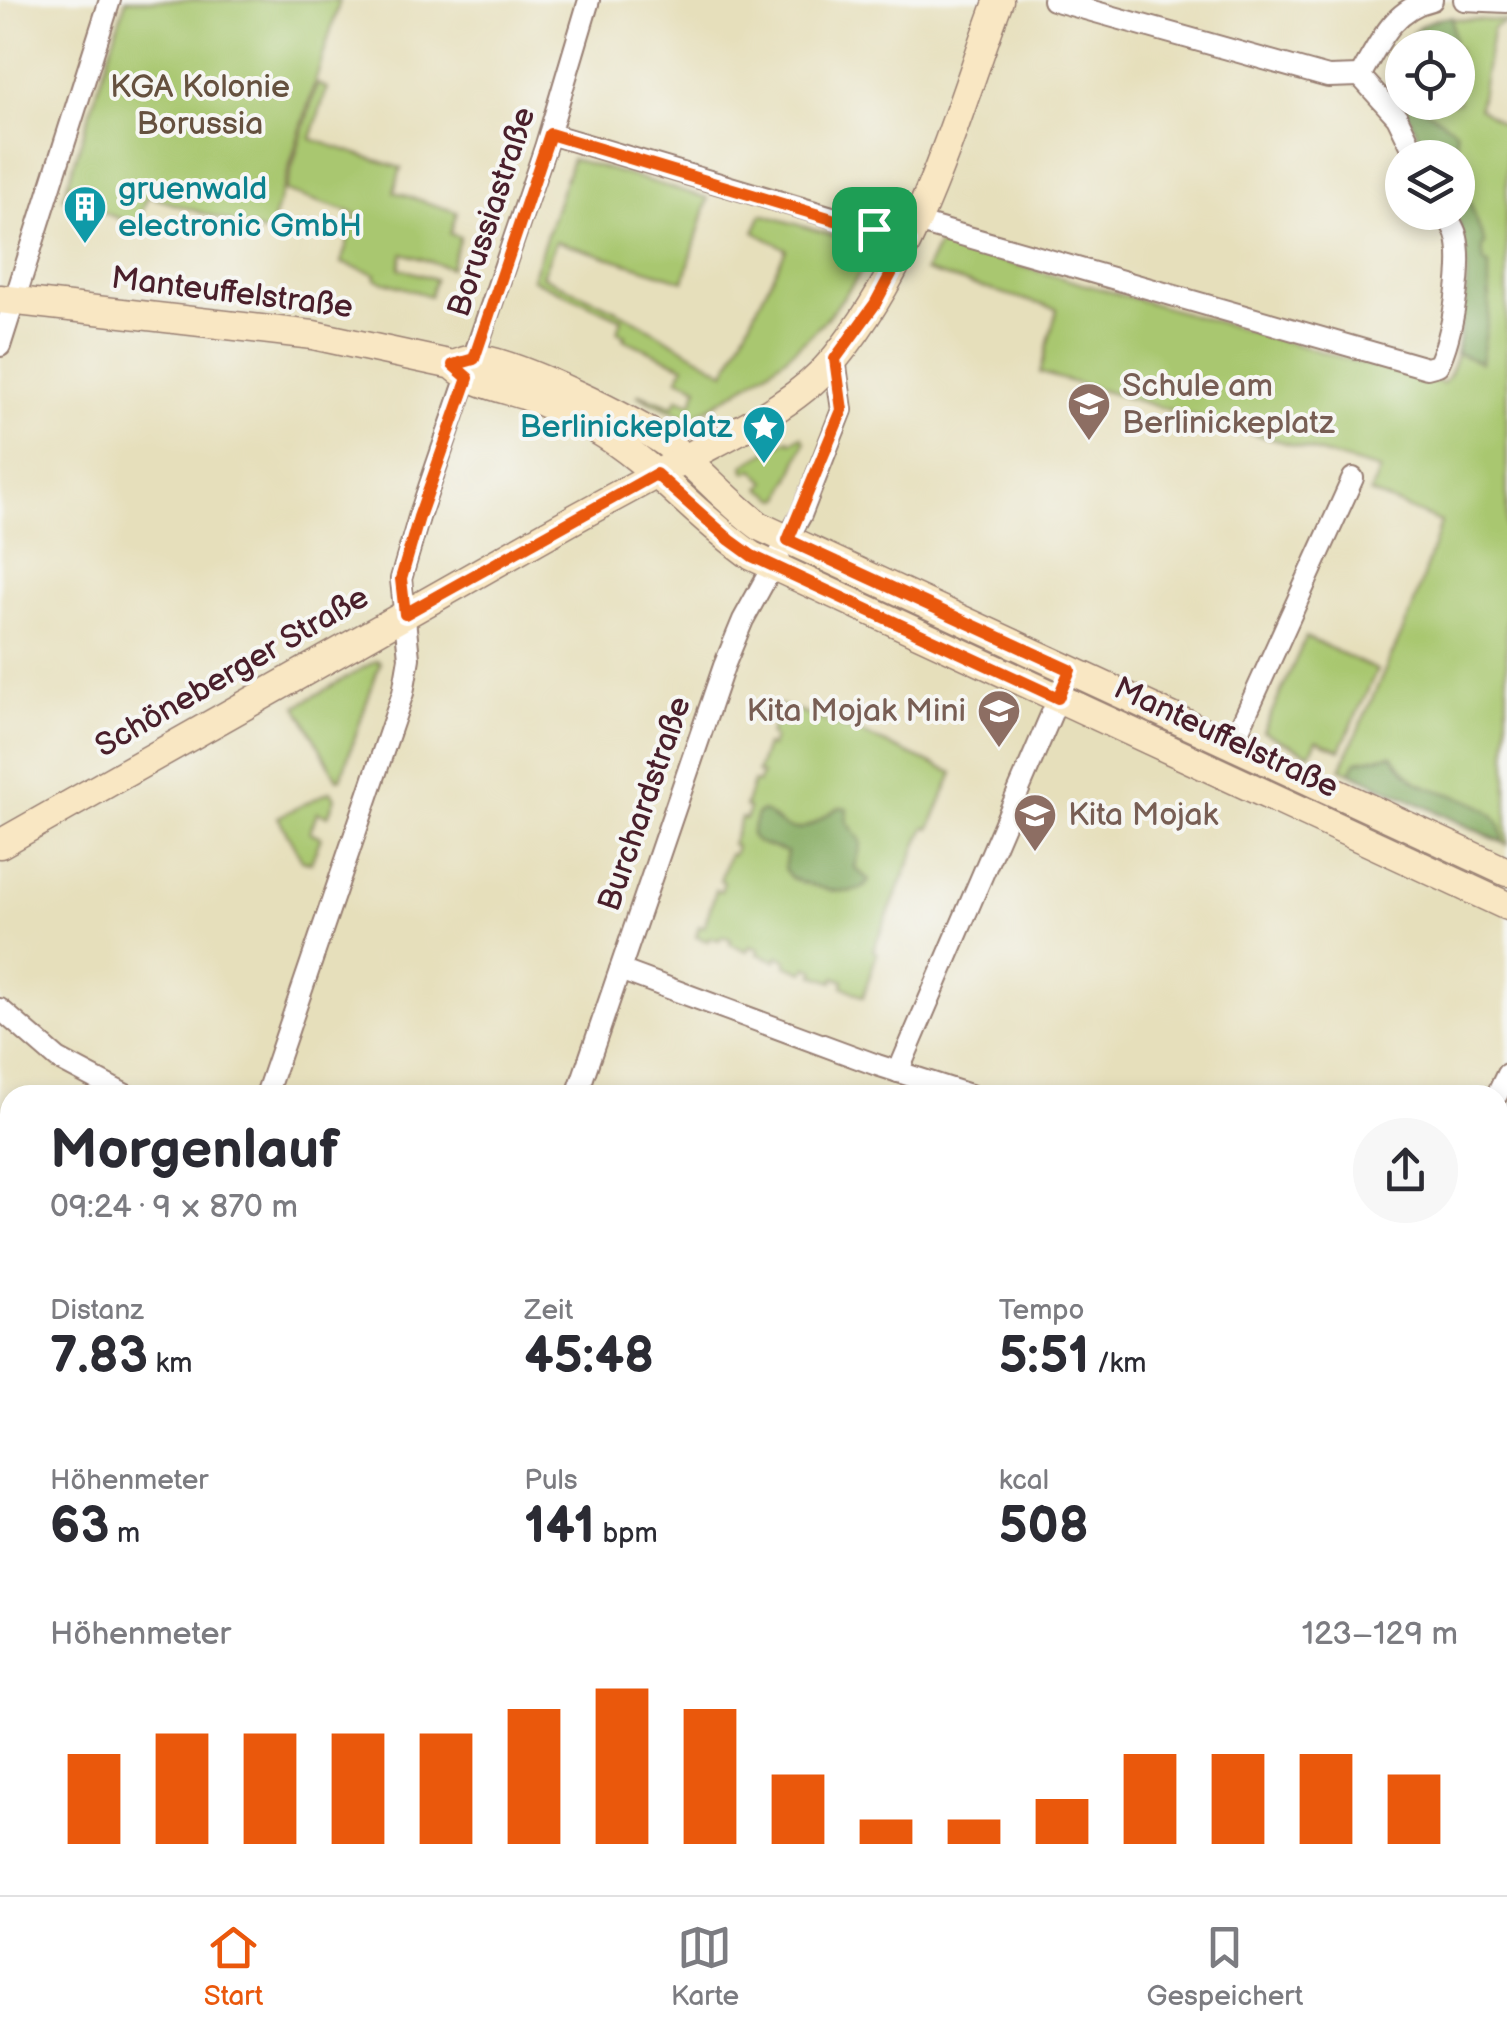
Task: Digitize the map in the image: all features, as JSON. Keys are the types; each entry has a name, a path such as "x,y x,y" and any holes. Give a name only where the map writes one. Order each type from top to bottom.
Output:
{"main road":[{"name":"Schöneberger Straße","path":"0,844 789,401 835,359 875,304 912,232 999,0"},
{"name":"Manteuffelstraße","path":"7,300 312,335 532,377 620,416 666,442 748,518 788,540 1507,872"},
{"name":"Manteuffelstraße","path":"465,367 576,418 624,447 730,540 773,566 1507,906"}],"street":[{"path":"0,346 7,300 110,0"},
{"name":"Borussiastraße","path":"269,1085 403,693 409,658 401,579 465,367 550,134 589,0"},
{"path":"1054,0 1328,77 1360,76 1397,117 1408,140"},
{"path":"1360,76 1386,30 1407,8 1432,0"},
{"path":"1464,0 1507,2"},
{"path":"550,134 1427,368 1438,364 1444,352 1456,299 1454,230"},
{"name":"Burchardstraße","path":"580,1085 724,666 743,620 801,514 842,410 835,359"},
{"name":"Manteuffelstraße","path":"1232,745 1353,478"},
{"path":"898,1072 1070,670"},
{"path":"620,970 939,1085"},
{"path":"0,1009 58,1059 107,1085"}],"green space":[{"name":"KGA Kolonie Borussia","path":"126,0 340,0 269,234 148,196 137,225 63,198"},
{"path":"1452,17 1453,30 1417,30 1434,20"},
{"path":"1437,18 1507,21 1493,28 1479,108 1507,127 1507,845 1341,768 1412,610 1441,522 1370,493 1380,470 1040,373 1057,309 925,271 939,243 1443,383 1461,336 1467,269 1463,230 1475,230 1475,140 1420,140 1411,120 1475,120 1475,30 1417,30"},
{"path":"317,84 327,88 311,139 401,168 394,192 457,212 450,234 460,237 450,268 403,253 399,268 435,279 430,296 375,279 376,274 341,263 356,214 285,191"},
{"path":"1411,120 1441,120 1456,130 1457,140 1420,140"},
{"path":"572,159 708,198 684,281 556,241 542,276 623,313 725,372 786,249 754,232 762,214 849,240 862,270 807,339 742,388 690,419 638,396 673,406 678,398 692,403 698,387 678,378 684,366 623,339 625,335 617,332 622,319 532,279"},
{"path":"1475,217 1485,244 1484,263 1489,265 1489,311 1481,363 1456,353 1466,282 1460,230 1475,230"},
{"path":"802,436 805,442 782,498 778,499 761,488 766,482 753,469 747,473 744,465 789,439 791,442"},
{"path":"1306,637 1377,670 1340,750 1317,740 1310,754 1263,732"},
{"path":"377,660 380,663 341,778 337,779 297,706"},
{"path":"780,705 861,733 953,773 930,828 925,827 873,950 877,953 863,997 843,986 844,981 835,977 833,982 814,975 816,970 807,967 804,972 786,965 787,960 778,956 776,961 758,954 759,949 750,946 747,951 722,936 719,940 710,937 708,941 696,937 699,926 704,927 716,890 721,891 724,882 720,880 729,854 733,855 736,846 732,844 741,818 746,819 749,809 745,807 753,782 758,783 762,774 757,772 766,745 771,747 774,737 770,735"},
{"path":"1391,755 1419,783 1484,808 1501,828 1502,842 1351,772 1357,761"},
{"path":"331,791 335,798 328,816 317,812 310,832 321,837 311,863 302,860 278,817"},
{"path":"840,807 847,808 847,822 861,843 855,868 869,880 854,891 833,891 791,878 784,869 787,852 756,842 751,835 757,814 764,811 784,826 799,829"}],"place":[{"name":"gruenwald electronic GmbH","path":"85,245"},
{"name":"Schule am Berlinickeplatz","path":"1089,442"},
{"name":"Berlinickeplatz","path":"764,465"},
{"name":"Kita Mojak Mini","path":"999,749"},
{"name":"Kita Mojak","path":"1035,853"}],"route":[{"path":"550,134 874,229 908,242 875,304 835,359 842,410 788,540 1070,670 1058,698 752,556 656,474 405,614 401,579 468,378 453,365 474,359 550,134"}]}
